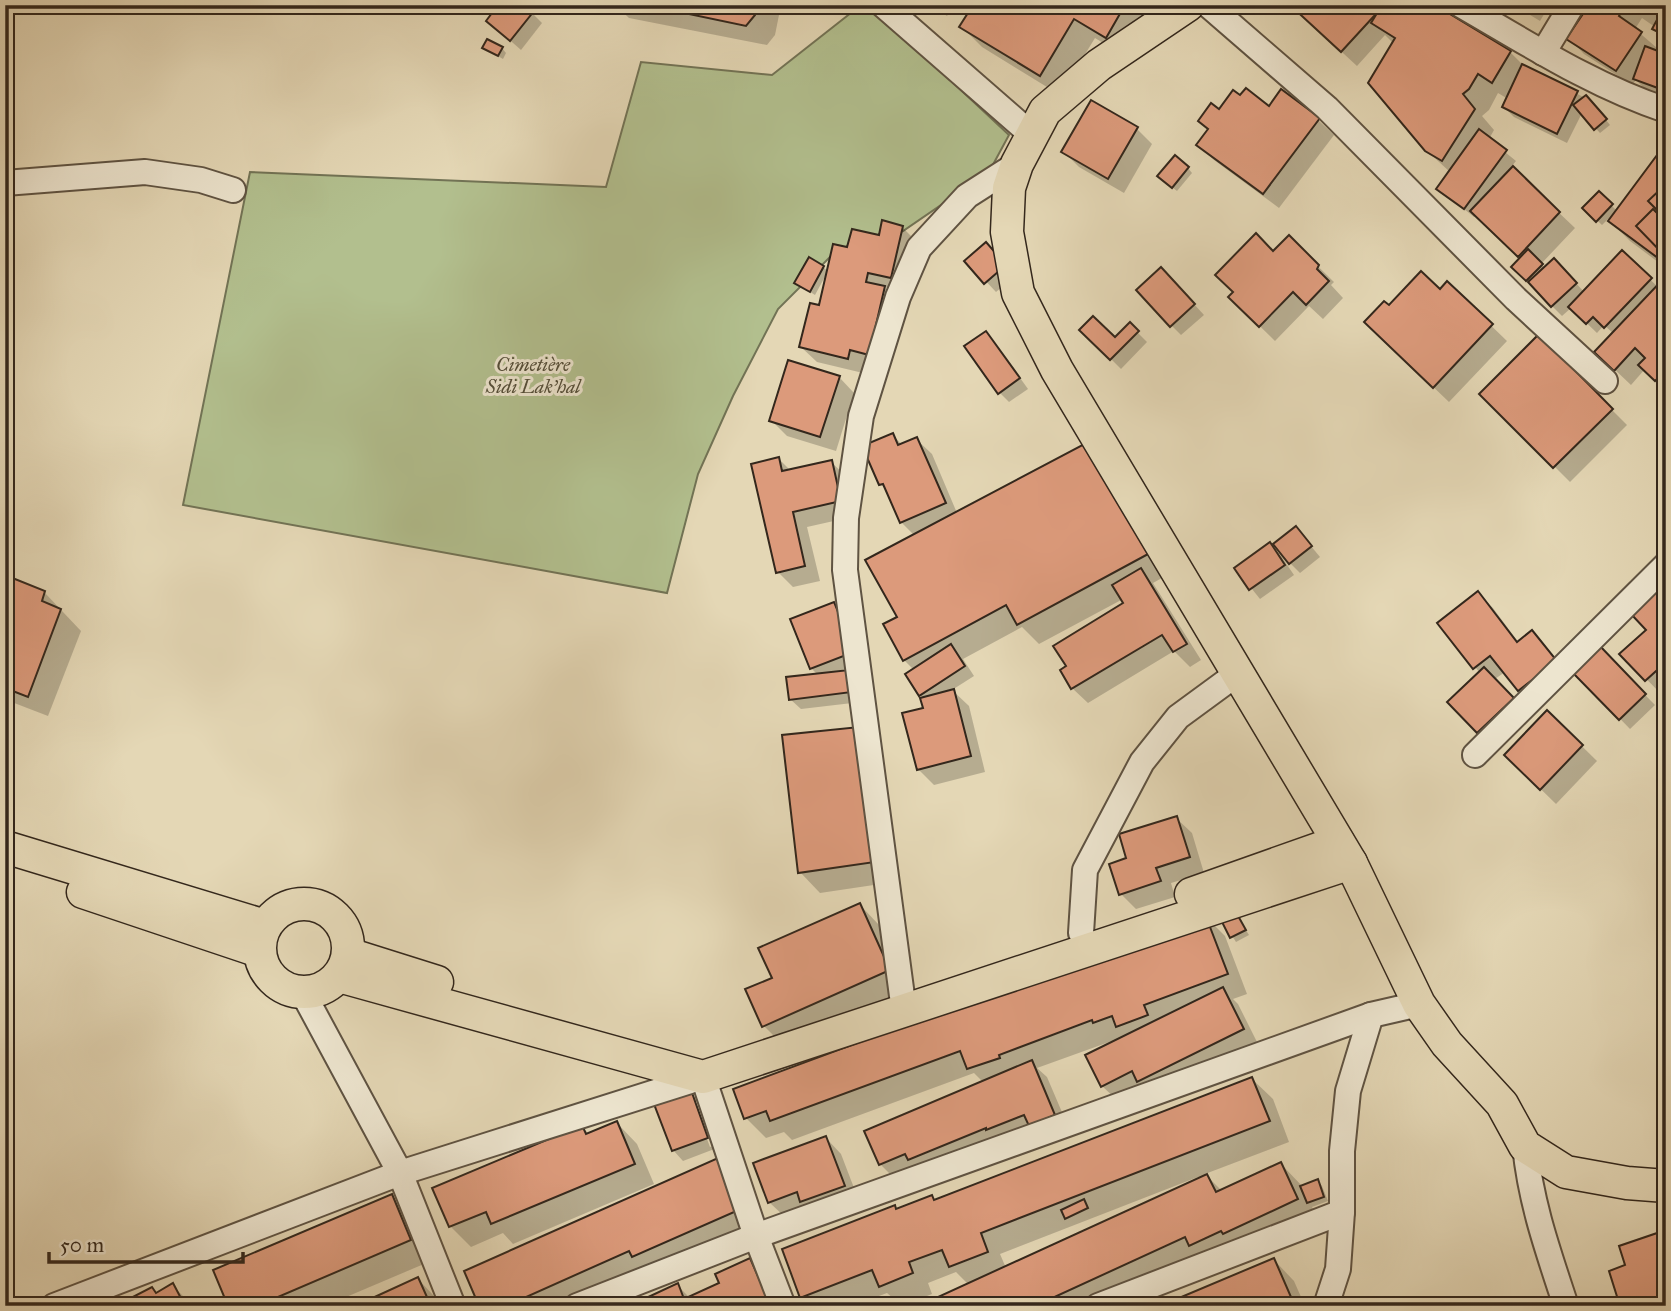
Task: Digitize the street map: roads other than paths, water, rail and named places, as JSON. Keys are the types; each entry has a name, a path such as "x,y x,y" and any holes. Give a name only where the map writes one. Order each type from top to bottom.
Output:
{"main road":[{"path":"1188,5 1090,73 1045,111 1017,164 1009,188 1007,232 1018,293 1057,370 1345,852 1419,1004 1447,1044 1502,1104 1524,1146 1566,1172 1627,1184 1666,1186"},
{"path":"5,847 262,938"},
{"path":"343,965 708,1061 1081,933 1345,852"},
{"path":"343,965 704,1077 1345,852"},
{"path":"5,866 262,938"},
{"path":"297,903 318,905 335,916 346,934 343,965 323,988 303,993 282,987 266,972 262,938 278,910 297,903"}],"street":[{"path":"883,5 1032,135"},
{"path":"1208,5 1327,108 1516,299 1605,381"},
{"path":"1461,5 1603,84 1666,110"},
{"path":"1543,53 1572,5"},
{"path":"902,996 845,570 846,518 861,416 898,297 919,248 967,196 1017,164"},
{"path":"5,184 145,172 201,180 233,190"},
{"path":"1475,755 1666,565"},
{"path":"1081,933 1085,870 1142,762 1178,717 1238,673"},
{"path":"303,993 400,1173 453,1306"},
{"path":"577,1306 755,1236 1371,1015 1419,1004"},
{"path":"1326,1306 1338,1269 1342,1152 1348,1091 1371,1015"},
{"path":"54,1306 400,1173 704,1077 755,1236 783,1306"},
{"path":"1524,1146 1534,1205 1566,1306"},
{"path":"1098,1306 1342,1212"}],"park label":[{"name":"Cimetière Sidi Lak'hal","path":"533,375"}]}
